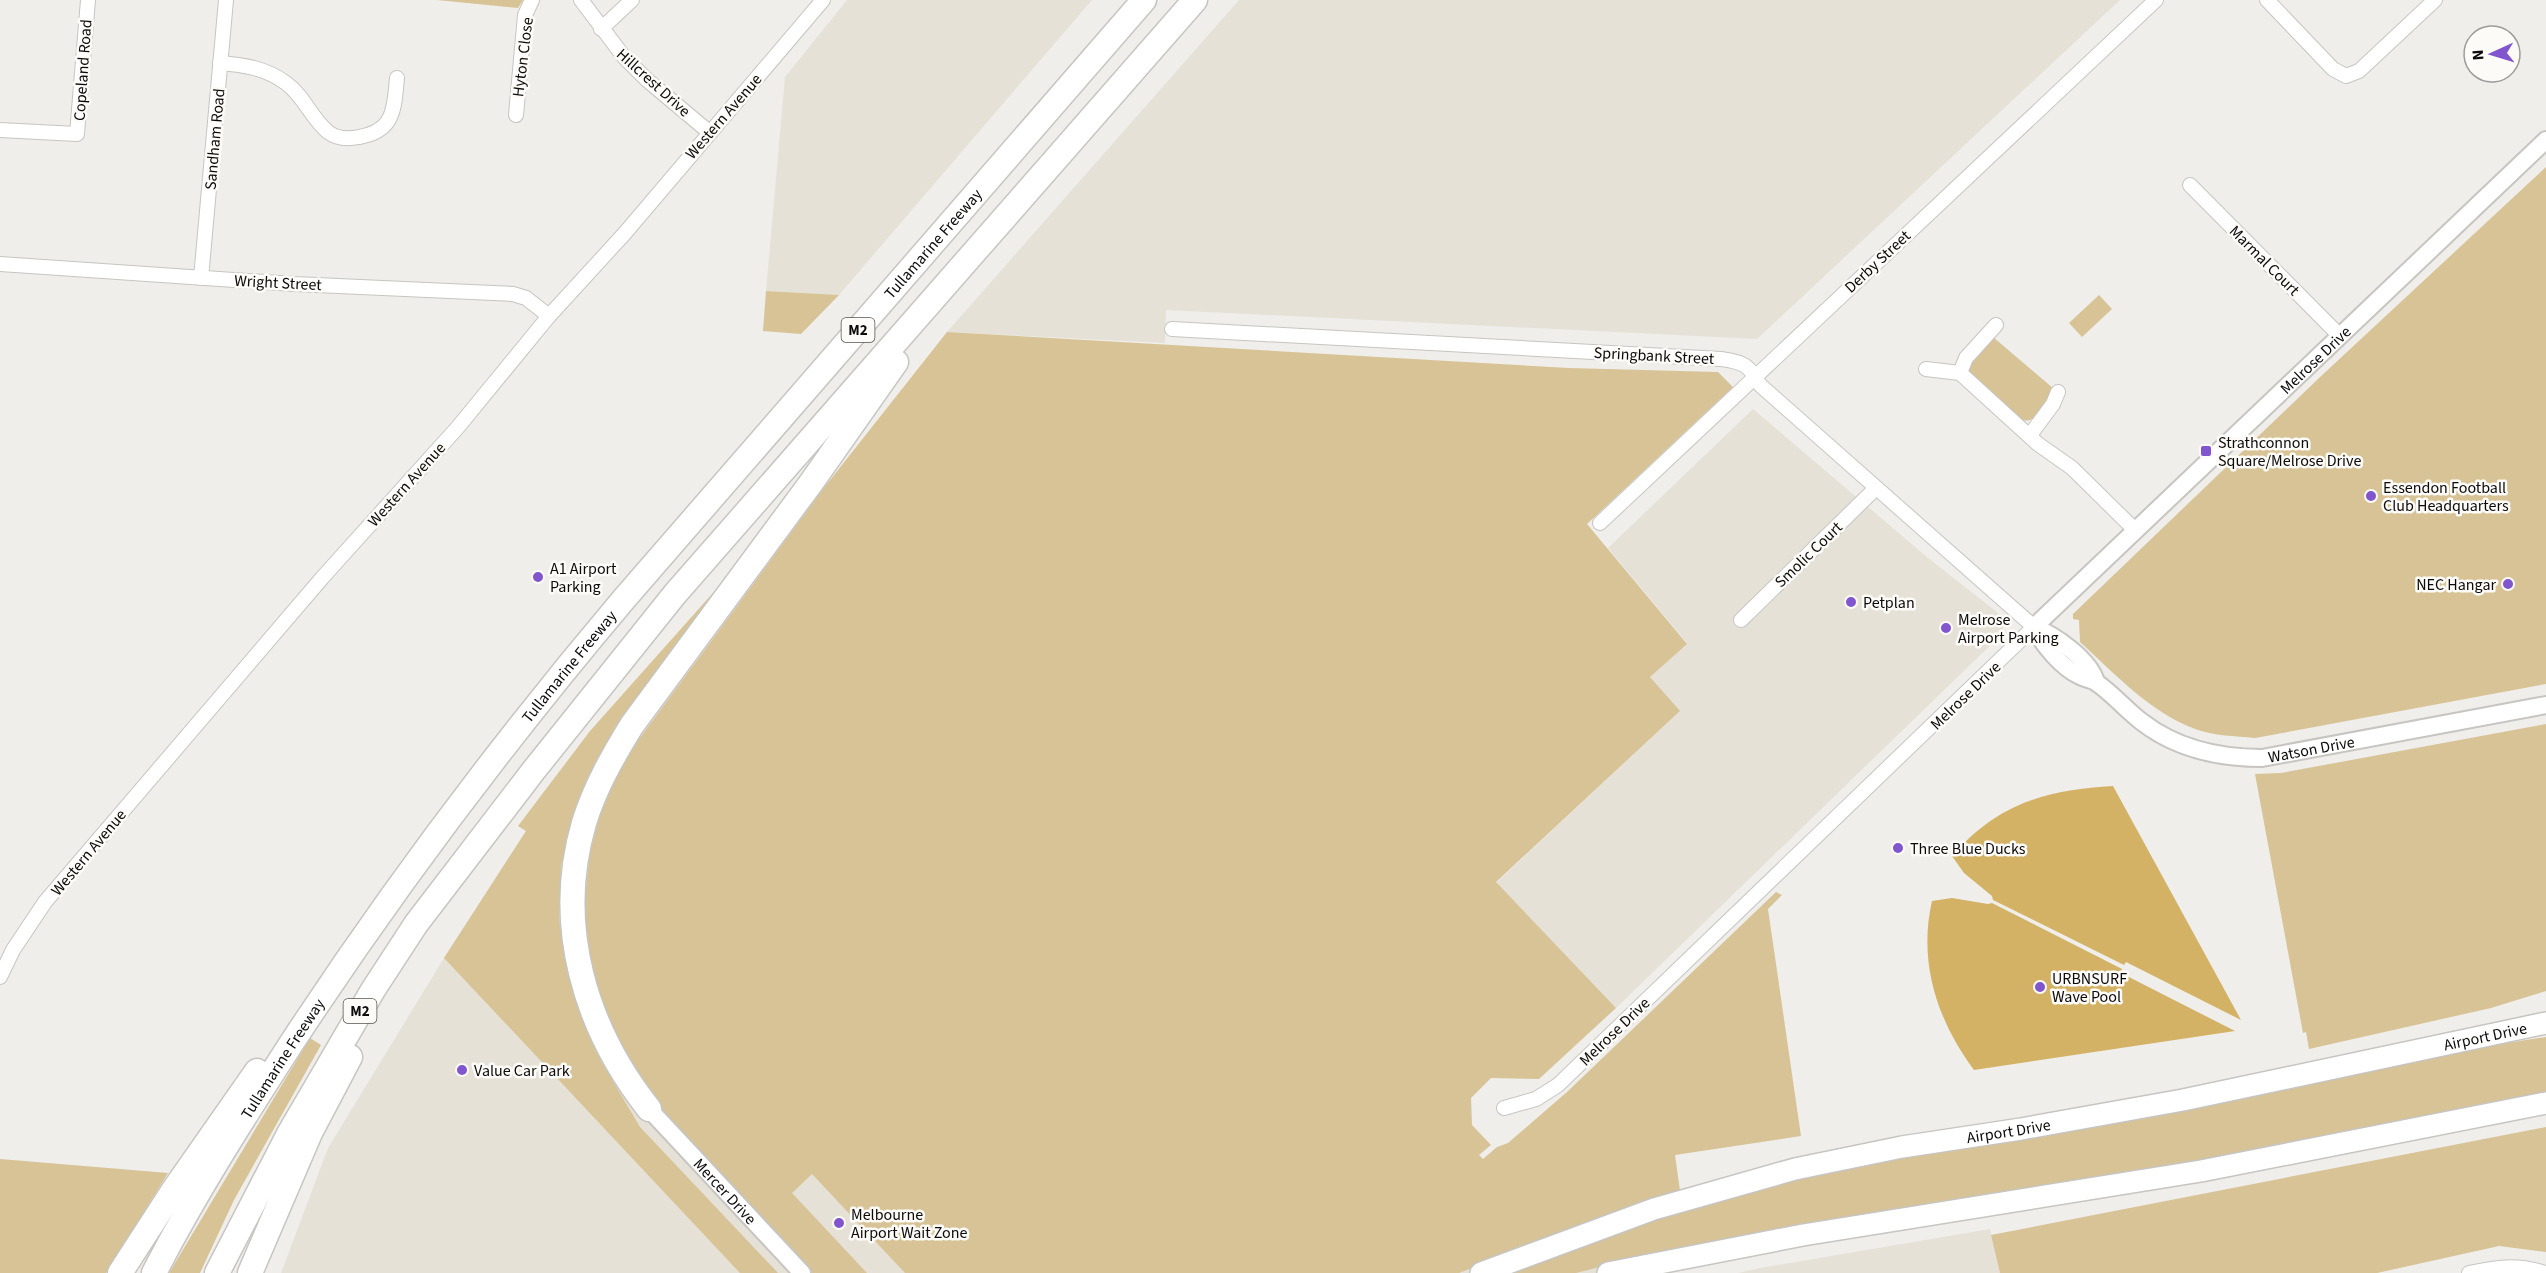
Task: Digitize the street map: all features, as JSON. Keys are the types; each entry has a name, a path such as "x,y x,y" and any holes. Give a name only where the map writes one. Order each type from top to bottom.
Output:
{"highway":[{"name":"Tullamarine Freeway","path":"154,1273 207,1178 319,1001 426,848 573,660 1144,0"},
{"name":"M2","path":"217,1273 290,1132 373,990 416,924 534,770 675,594 1195,0"},
{"path":"649,1109 610,1054 585,991 577,957 573,884 581,836 596,790 610,761 632,725 811,483 964,264"},
{"path":"250,1273 310,1133 343,1070 403,970 534,770"},
{"path":"120,1273 230,1106 302,1010 319,1001"}],"main road":[{"name":"Airport Drive","path":"1481,1273 1654,1209 1795,1169 1902,1147 2021,1129 2183,1100 2546,1023"},
{"path":"1608,1273 1792,1237 2201,1171 2546,1104"}],"street":[{"name":"Copeland Road","path":"0,130 78,134 87,0"},
{"name":"Sandham Road","path":"201,278 226,0"},
{"name":"Hyton Close","path":"516,115 525,15 532,0"},
{"name":"Hillcrest Drive","path":"581,0 600,29 647,80 709,132"},
{"path":"600,29 632,0"},
{"name":"Western Avenue","path":"0,977 13,950 45,902 321,578 458,427 549,316 625,233 823,0"},
{"name":"Derby Street","path":"1599,523 2156,0"},
{"path":"2267,0 2333,69 2346,76 2359,71 2435,0"},
{"path":"220,63 249,65 284,81 296,91 328,132 350,139 369,135 386,125 394,108 397,78"},
{"name":"Melrose Drive","path":"1504,1108 1536,1099 1558,1085 2339,335 2546,140"},
{"name":"Marmal Court","path":"2190,185 2339,335"},
{"name":"Wright Street","path":"0,264 201,278 513,294 526,298 549,316"},
{"path":"1960,373 1966,358 1996,325"},
{"name":"Springbank Street","path":"1172,329 1721,359 1744,364 1750,368 1760,385 1875,489 2034,627"},
{"path":"1926,369 1960,373 2030,435 2072,468 2136,531"},
{"path":"2030,435 2053,404 2058,392"},
{"name":"Smolic Court","path":"1741,620 1875,489"},
{"name":"Watson Drive","path":"2034,627 2052,634 2093,671 2096,682 2142,722 2193,750 2244,758 2262,758 2546,705"},
{"name":"Mercer Drive","path":"649,1109 802,1273"},
{"path":"2469,1273 2509,1266 2545,1273"}],"shaded area":[{"path":"437,0 523,0 518,8"},
{"path":"847,0 1092,0 839,295 766,291 785,77"},
{"path":"1239,0 2120,0 1757,339 1166,310 1165,343 947,332"},
{"name":"Essendon Football Club Headquarters","path":"2546,167 2546,684 2255,738 2202,731 2163,713 2120,679 2080,642 2079,620 2073,619 2073,614 2319,378"},
{"path":"766,291 839,295 801,334 763,331"},
{"path":"2099,295 2112,309 2082,337 2069,323"},
{"path":"947,332 1569,368 1718,372 1733,387 1587,524 1687,644 1650,677 1680,711 1496,882 1616,1008 1539,1079 1491,1078 1471,1098 1472,1125 1491,1145 1479,1155 1483,1159 1497,1147 1508,1143 1567,1092 1776,892 1782,895 1768,909 1801,1136 1675,1155 1680,1191 1611,1214 1459,1273 905,1273 812,1174 792,1193 867,1273 812,1273 791,1247 787,1249 657,1107 619,1051 593,976 584,907 590,852 605,797 634,746 823,489"},
{"path":"1993,337 2054,389 2041,411 2033,419 2021,420 1969,375 1968,369 1972,358"},
{"path":"1753,409 1928,558 1993,609 2003,618 2003,633 1616,1008 1496,883 1679,712 1650,677 1687,643 1608,548"},
{"path":"720,585 615,727 586,783 561,865 559,919 573,994 601,1061 640,1127 778,1273 740,1273 444,958 526,831 518,826 590,731"},
{"path":"664,658 710,671 1430,1103 1494,1172 1609,1273 281,1273 328,1148 444,958 526,831"},
{"path":"2546,724 2546,991 2491,1008 2309,1049 2306,1032 2303,1033 2255,774 2281,773"},
{"name":"URBNSURF Wave Pool","path":"2113,786 2241,1020 2126,962 2124,965 1993,900 1992,896 1964,873 1952,856 1987,823 2025,803 2066,791"},
{"name":"URBNSURF Wave Pool","path":"1952,898 1992,903 2122,969 2121,973 2235,1031 1974,1070 1961,1051 1941,1011 1929,968 1927,946 1932,901"},
{"path":"2546,1037 2546,1094 2488,1107 2087,1182 1779,1228 1639,1257 1576,1273 1498,1273 1689,1207 1813,1174 2411,1058"},
{"path":"310,1038 321,1045 234,1200 200,1273 169,1273"},
{"path":"2546,1127 2546,1252 2499,1246 2377,1273 2000,1273 1991,1235"},
{"path":"0,1159 168,1173 106,1273 0,1273"},
{"path":"1990,1229 2000,1273 1738,1273 1760,1268"}],"place":[{"name":"Strathconnon Square/Melrose Drive","path":"2206,451"},
{"name":"Essendon Football Club Headquarters","path":"2371,496"},
{"name":"A1 Airport Parking","path":"538,577"},
{"name":"NEC Hangar","path":"2508,584"},
{"name":"Petplan","path":"1851,602"},
{"name":"Melrose Airport Parking","path":"1946,628"},
{"name":"Three Blue Ducks","path":"1898,848"},
{"name":"URBNSURF Wave Pool","path":"2040,987"},
{"name":"Value Car Park","path":"462,1070"},
{"name":"Melbourne Airport Wait Zone","path":"839,1223"}]}
